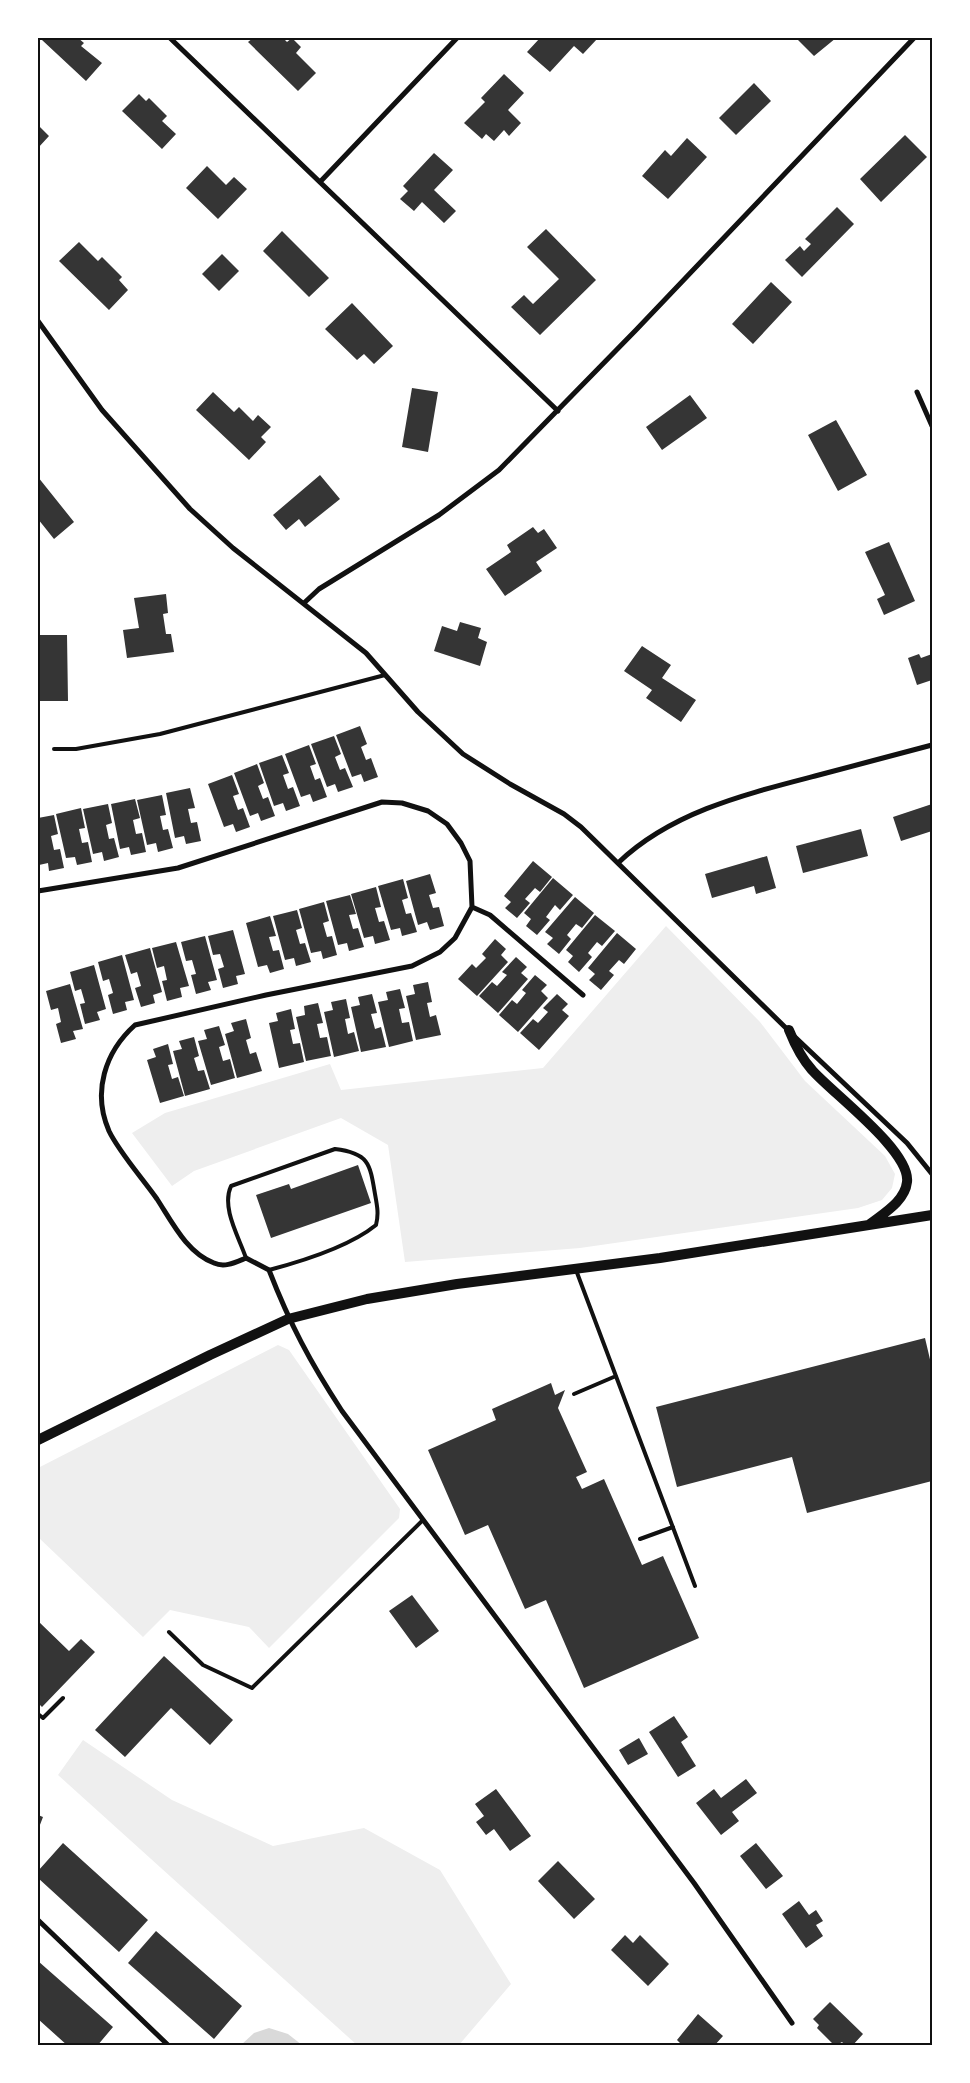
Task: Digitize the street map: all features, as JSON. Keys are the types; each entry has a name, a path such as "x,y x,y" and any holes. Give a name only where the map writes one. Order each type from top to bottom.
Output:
{"main road":[{"path":"789,1030 800,1056 813,1072 882,1137 900,1157 907,1171 908,1182 898,1200 868,1225"},
{"path":"38,1440 210,1355 288,1319 367,1299 932,1215"}],"street":[{"path":"170,38 558,411"},
{"path":"320,182 457,38"},
{"path":"304,603 319,589 439,515 499,470 558,411 914,38"},
{"path":"38,321 102,410 190,509 234,548 366,653 418,712 462,754 510,784 564,814 618,863 907,1143 932,1174"},
{"path":"917,392 932,426"},
{"path":"618,863 658,832 689,816 767,788 932,745"},
{"path":"38,890 178,868 382,802 402,803 428,811 447,824 461,843 470,861 472,907 455,938 440,952 425,962 412,966 151,1019 135,1025 121,1037 109,1055 102,1080 101,1108 110,1132 181,1237 203,1258 216,1265 230,1264 246,1258 269,1270 288,1319 312,1366 342,1411 694,1883 792,2023"},
{"path":"472,907 490,915 583,995"},
{"path":"38,1920 169,2046"}],"lane":[{"path":"54,749 76,749 160,734 385,674"},
{"path":"246,1258 230,1215 229,1201 232,1186 335,1149 348,1151 361,1157 370,1166 378,1213 375,1226 358,1237 293,1264 269,1270"},
{"path":"575,1268 695,1586"},
{"path":"574,1394 616,1376"},
{"path":"169,1632 203,1665 252,1688 423,1520"},
{"path":"640,1539 672,1526"},
{"path":"38,1714 43,1718 63,1698"}],"shaded area":[{"path":"666,926 760,1022 805,1081 885,1156 895,1174 892,1188 882,1200 858,1208 580,1248 405,1262 388,1145 341,1118 194,1171 172,1186 132,1133 165,1113 330,1064 341,1090 543,1068"},
{"path":"278,1345 289,1350 400,1509 399,1518 269,1648 249,1627 170,1610 143,1637 38,1537 38,1468"},
{"path":"83,1740 172,1800 273,1846 364,1828 440,1870 511,1984 459,2045 357,2045 58,1775"},
{"path":"269,2028 288,2034 302,2045 241,2045 254,2033"}],"building":[{"path":"44,38 78,38 84,43 81,46 102,63 86,81 42,40"},
{"path":"253,38 283,38 287,42 292,38 301,47 296,53 316,73 298,91 248,42"},
{"path":"540,38 598,38 583,54 574,46 550,72 527,52"},
{"path":"800,38 836,38 814,56 798,40"},
{"path":"504,74 524,93 508,110 521,123 509,136 504,130 494,141 486,134 482,139 464,123 485,102 481,98"},
{"path":"754,83 771,101 736,135 719,118"},
{"path":"139,94 146,101 149,98 167,116 162,121 176,134 162,149 122,111"},
{"path":"38,125 49,136 38,148"},
{"path":"905,135 927,157 881,202 860,179"},
{"path":"687,138 707,157 668,199 642,176 665,150 671,156"},
{"path":"434,153 453,170 434,190 456,211 444,223 422,202 414,211 400,199 408,191 403,186"},
{"path":"207,166 226,185 234,177 247,189 218,219 186,188"},
{"path":"837,207 854,224 802,277 785,260 800,246 804,251 811,244 805,239"},
{"path":"546,229 596,280 540,335 511,307 524,295 533,304 559,279 527,247"},
{"path":"282,231 329,278 309,297 263,251"},
{"path":"79,242 98,261 102,257 122,277 119,280 128,290 109,310 59,261"},
{"path":"222,254 239,271 219,291 202,274"},
{"path":"771,282 792,302 753,344 732,324"},
{"path":"352,303 393,346 374,364 364,354 357,360 325,329"},
{"path":"412,388 438,392 428,452 402,447"},
{"path":"213,392 234,412 239,407 253,421 258,415 271,427 261,437 266,442 249,460 196,410"},
{"path":"690,395 707,418 662,450 646,427"},
{"path":"836,420 867,475 838,491 808,435"},
{"path":"320,475 340,499 305,527 299,519 286,530 273,515"},
{"path":"38,477 74,522 54,539 38,519"},
{"path":"533,527 538,533 544,529 557,548 536,562 542,571 505,596 486,569 511,552 507,545"},
{"path":"889,542 915,601 884,615 877,599 885,595 865,552"},
{"path":"166,594 168,613 163,614 166,634 171,634 174,652 127,658 123,630 139,628 134,598"},
{"path":"460,622 481,628 478,638 487,642 480,666 434,651 442,626 457,631"},
{"path":"38,635 67,635 68,701 38,701"},
{"path":"642,646 671,665 662,678 696,700 681,722 646,698 652,690 624,671"},
{"path":"919,654 921,658 932,654 932,680 917,685 908,658"},
{"path":"360,726 367,744 361,747 366,760 371,758 378,777 364,782 361,774 352,777 336,735"},
{"path":"334,736 341,754 335,757 340,770 345,768 353,787 338,792 335,784 327,787 311,744"},
{"path":"309,745 316,764 310,766 315,780 320,778 327,797 313,802 310,794 301,797 285,754"},
{"path":"282,755 289,773 283,775 288,789 293,787 300,806 286,811 283,803 274,806 259,763"},
{"path":"257,764 264,783 258,786 263,799 268,797 275,816 261,821 258,813 250,816 234,773"},
{"path":"232,775 239,794 233,796 238,810 243,808 250,827 236,832 233,824 224,827 208,784"},
{"path":"190,788 195,808 188,809 191,823 197,822 201,841 186,844 184,836 175,838 166,793"},
{"path":"162,795 166,815 160,816 163,830 168,829 173,848 158,852 156,843 147,845 137,800"},
{"path":"135,799 140,818 133,820 136,834 142,833 146,852 131,855 129,847 120,849 111,804"},
{"path":"108,804 112,823 106,825 109,839 114,838 119,857 104,861 102,852 93,854 83,809"},
{"path":"932,804 932,831 901,841 893,817"},
{"path":"81,808 85,828 79,829 82,843 88,842 92,862 77,865 75,857 66,858 56,814"},
{"path":"54,815 58,834 51,836 54,850 60,849 64,868 49,871 48,863 39,865 38,818"},
{"path":"861,829 868,856 803,873 796,846"},
{"path":"767,856 776,888 756,894 754,886 712,898 705,874"},
{"path":"533,861 552,877 540,892 535,888 525,899 530,903 517,918 505,908 511,902 504,896"},
{"path":"430,874 436,893 429,895 433,908 439,907 444,926 430,930 427,922 418,925 406,881"},
{"path":"553,878 573,895 560,910 555,905 546,917 550,920 537,935 526,926 531,919 524,913"},
{"path":"403,879 408,898 402,900 406,914 411,913 417,932 402,936 400,928 391,930 378,886"},
{"path":"376,887 381,907 375,908 379,922 384,921 390,940 375,944 373,936 364,938 351,894"},
{"path":"350,895 356,914 349,915 353,929 358,928 364,947 349,951 347,943 338,945 326,901"},
{"path":"575,897 594,913 582,928 576,924 567,935 571,939 559,954 547,944 553,938 545,932"},
{"path":"324,902 329,921 323,923 327,937 332,936 337,955 323,959 321,951 311,953 299,909"},
{"path":"297,910 302,928 296,930 300,944 305,943 311,962 296,966 294,958 285,960 273,916"},
{"path":"595,915 615,931 602,946 597,942 588,953 592,957 579,972 568,962 573,956 566,950"},
{"path":"270,916 276,936 269,937 273,951 279,950 284,969 270,973 267,965 258,967 246,923"},
{"path":"233,930 245,974 236,976 238,984 223,988 218,969 224,967 220,954 213,955 208,936"},
{"path":"617,933 636,949 624,964 619,960 609,971 614,975 601,990 589,980 595,974 588,968"},
{"path":"205,936 217,980 208,982 211,990 196,994 191,975 196,974 192,960 186,961 181,942"},
{"path":"495,939 506,949 501,955 508,962 477,996 458,979 472,964 476,968 486,958 482,954"},
{"path":"176,942 189,986 180,988 182,997 167,1001 162,981 167,980 164,966 157,968 152,948"},
{"path":"150,948 162,992 153,995 155,1003 141,1007 135,988 141,986 137,972 131,974 125,955"},
{"path":"122,955 134,1000 125,1002 127,1010 113,1014 108,995 113,993 109,979 103,981 98,962"},
{"path":"516,957 527,967 521,973 528,979 498,1013 479,996 492,982 497,986 507,975 502,972"},
{"path":"94,965 106,1009 97,1012 100,1020 85,1024 80,1004 85,1003 81,989 75,991 70,972"},
{"path":"535,975 547,985 541,991 548,998 518,1032 499,1015 512,1000 517,1004 526,993 522,990"},
{"path":"428,982 432,1002 427,1003 430,1017 436,1015 441,1035 416,1040 406,996 415,994 413,985"},
{"path":"70,984 83,1029 73,1031 76,1039 61,1043 56,1024 61,1022 58,1008 51,1010 46,991"},
{"path":"400,989 405,1008 399,1009 402,1023 409,1022 413,1041 389,1047 378,1002 388,1000 386,992"},
{"path":"372,994 377,1013 371,1014 375,1029 381,1027 386,1047 361,1052 351,1007 360,1005 358,997"},
{"path":"557,994 568,1004 562,1010 569,1016 539,1050 520,1033 533,1019 538,1023 548,1012 543,1008"},
{"path":"346,999 350,1018 345,1019 348,1034 354,1032 359,1051 334,1057 324,1012 333,1010 331,1002"},
{"path":"318,1003 323,1023 317,1024 320,1038 327,1037 331,1056 306,1061 296,1017 305,1015 304,1006"},
{"path":"291,1009 295,1029 290,1030 293,1044 300,1043 304,1062 279,1068 269,1023 278,1021 276,1013"},
{"path":"246,1019 251,1038 246,1040 250,1054 256,1052 262,1071 237,1078 225,1034 234,1031 231,1023"},
{"path":"219,1026 225,1045 219,1047 223,1061 230,1059 235,1078 211,1085 198,1041 207,1039 204,1030"},
{"path":"194,1037 199,1056 194,1058 198,1071 204,1070 210,1089 185,1096 173,1051 182,1049 179,1041"},
{"path":"168,1044 173,1064 168,1065 172,1079 178,1077 184,1096 160,1103 147,1060 156,1057 153,1049"},
{"path":"358,1165 371,1203 271,1238 256,1195 289,1184 291,1189"},
{"path":"925,1338 932,1368 932,1481 807,1513 792,1457 677,1487 656,1407"},
{"path":"551,1383 555,1395 565,1390 558,1408 587,1472 576,1477 582,1489 604,1479 642,1565 663,1556 699,1638 584,1688 546,1600 525,1609 488,1525 465,1535 428,1450 496,1420 492,1409"},
{"path":"412,1595 439,1631 416,1648 389,1611"},
{"path":"38,1621 69,1651 81,1639 95,1652 42,1707 38,1703"},
{"path":"164,1656 233,1720 210,1745 171,1708 125,1757 95,1730"},
{"path":"674,1716 688,1737 681,1742 696,1766 678,1777 649,1732"},
{"path":"639,1738 648,1754 628,1765 619,1750"},
{"path":"746,1779 757,1793 732,1812 739,1821 721,1835 696,1803 714,1789 721,1798"},
{"path":"496,1789 531,1836 510,1851 494,1829 486,1835 476,1822 484,1816 475,1804"},
{"path":"38,1815 43,1817 38,1830"},
{"path":"63,1843 148,1920 119,1952 38,1878 38,1871"},
{"path":"756,1843 783,1876 766,1889 740,1856"},
{"path":"558,1861 595,1899 574,1919 538,1881"},
{"path":"799,1901 809,1915 816,1910 823,1921 816,1925 823,1936 806,1948 782,1914"},
{"path":"156,1931 242,2006 214,2039 128,1963"},
{"path":"625,1935 633,1943 640,1935 669,1964 648,1986 611,1950"},
{"path":"38,1961 113,2027 97,2046 68,2046 38,2019"},
{"path":"830,2002 863,2034 852,2046 846,2046 842,2042 835,2046 817,2028 819,2025 813,2019"},
{"path":"698,2014 723,2036 714,2046 683,2046 677,2040"}]}
